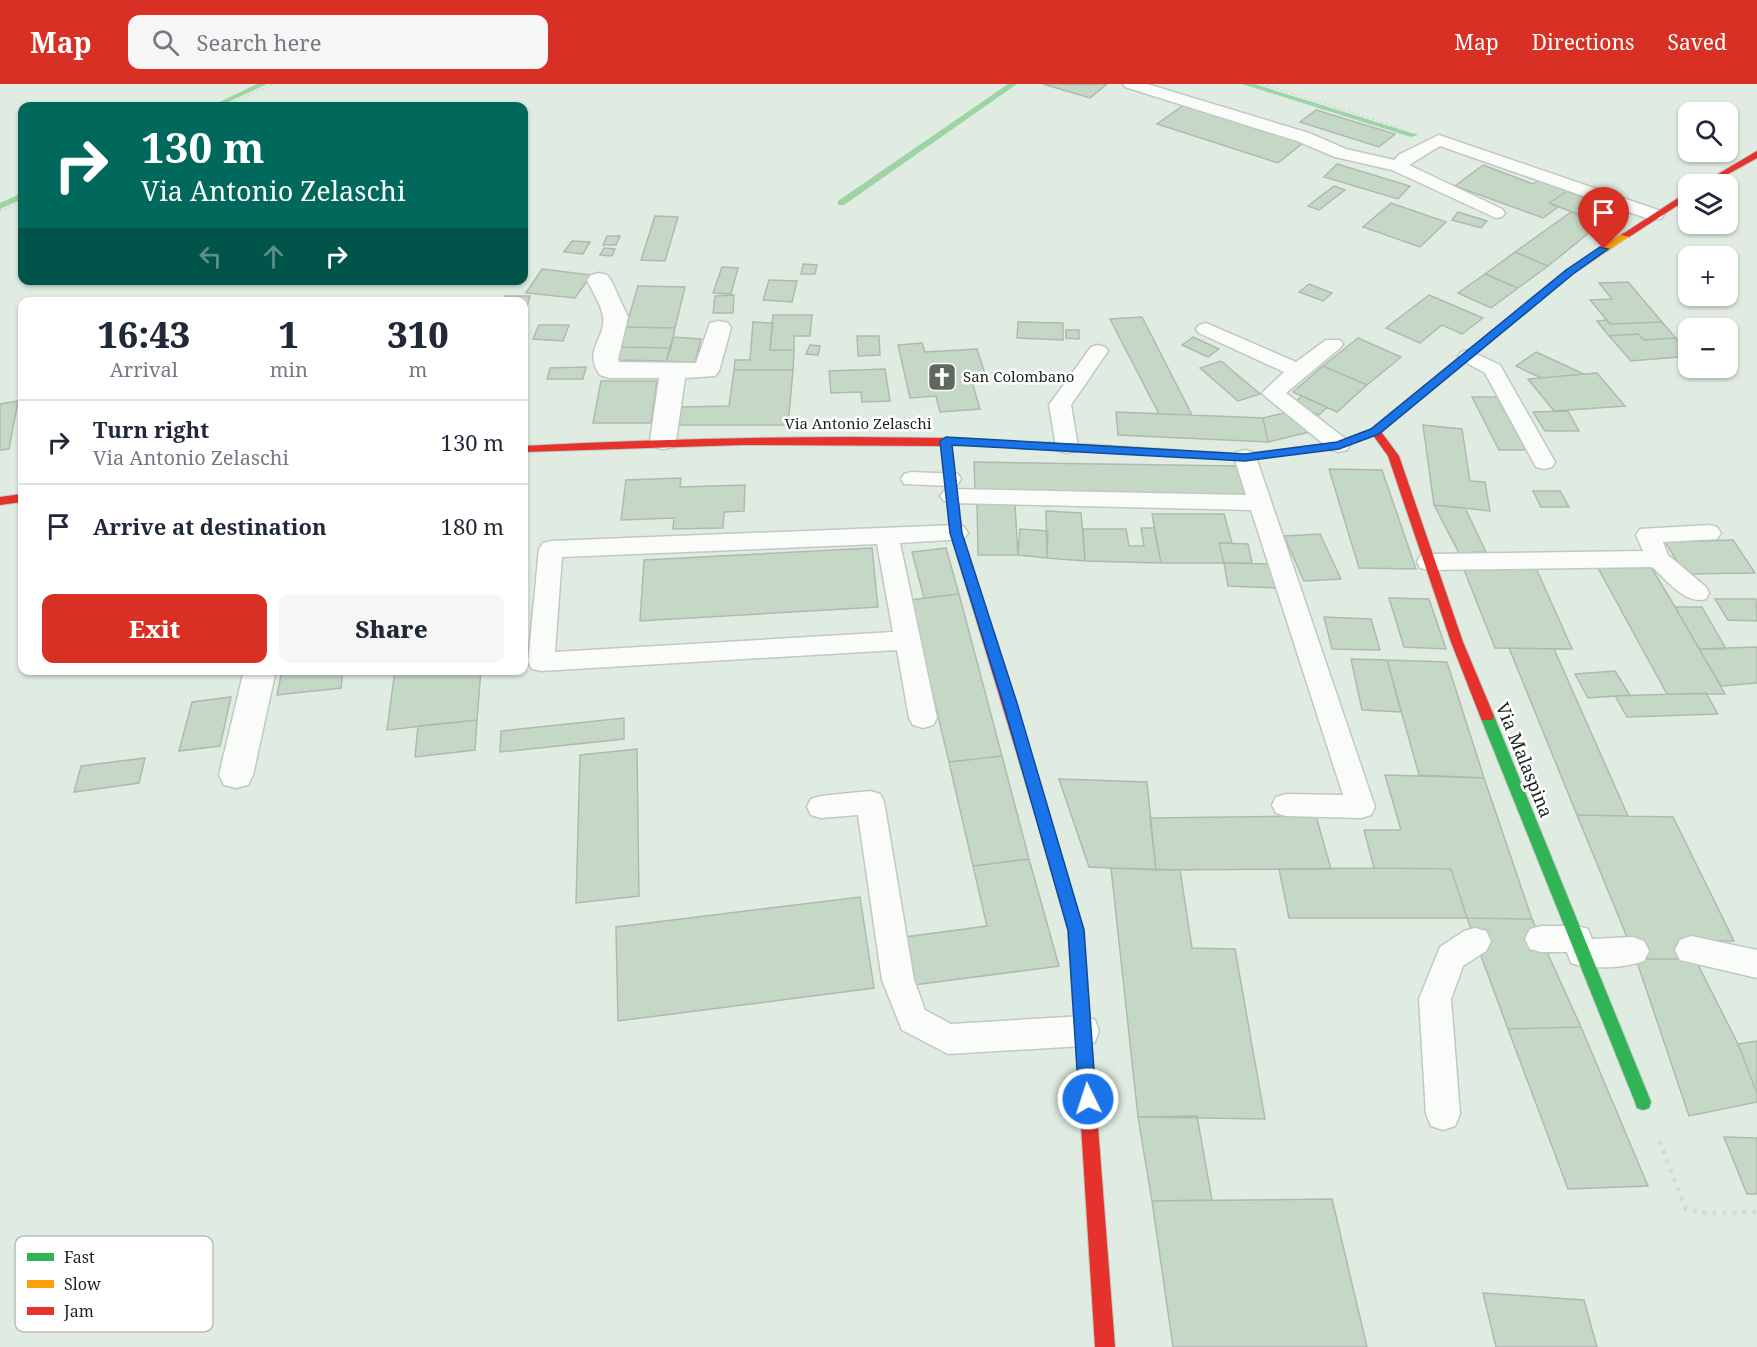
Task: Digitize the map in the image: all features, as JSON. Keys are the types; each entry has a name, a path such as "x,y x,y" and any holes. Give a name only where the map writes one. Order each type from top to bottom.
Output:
{"street":[{"path":"1724,174 1752,159"},
{"name":"Via Antonio Zelaschi","path":"528,449 663,441 946,441 1245,457 1339,445 1375,431 1570,272 1678,201"},
{"path":"599,280 616,317 605,359 609,370 706,372 719,328"},
{"path":"663,441 673,371"},
{"name":"Via Malaspina","path":"1375,431 1393,456 1456,642 1643,1102"},
{"path":"946,441 956,533 1010,703 1076,930 1105,1347"},
{"path":"0,501 18,499"},
{"path":"236,775 259,675"}],"lane":[{"path":"1131,84 1303,137 1341,153 1398,166 1496,213"},
{"path":"1398,166 1406,158 1439,140 1655,215"},
{"path":"1206,329 1298,370"},
{"path":"1332,344 1273,393 1339,445"},
{"path":"1067,446 1060,405 1098,351"},
{"path":"1467,356 1492,369 1544,462"},
{"path":"1245,457 1362,807 1286,805"},
{"path":"912,479 951,488 1261,503"},
{"path":"908,639 541,662 551,549 956,533"},
{"path":"1696,593 1658,559 1648,535 1709,533"},
{"path":"887,536 924,718"},
{"path":"1429,562 1658,559"},
{"path":"821,807 870,802 898,980 913,1020 948,1039 1083,1031"},
{"path":"1541,939 1580,946 1633,951"},
{"path":"1443,1114 1436,999 1451,957 1475,941"},
{"path":"1690,950 1757,964"}],"path":[{"path":"234,102 273,84"},
{"path":"1262,84 1439,140"},
{"path":"0,211 18,203"},
{"path":"1643,1102 1686,1209 1706,1214 1757,1212"}],"building":[{"path":"1043,84 1107,84 1090,98"},
{"path":"1185,104 1304,142 1278,163 1157,124"},
{"path":"1316,110 1395,134 1379,147 1300,122"},
{"path":"1337,164 1410,186 1398,199 1324,177"},
{"path":"1483,165 1533,184 1539,180 1567,191 1549,203 1558,207 1543,218 1455,186"},
{"path":"1334,186 1345,190 1319,210 1308,206"},
{"path":"1567,191 1618,210 1601,223 1549,203"},
{"path":"1391,203 1446,222 1420,247 1363,227"},
{"path":"1458,212 1487,221 1481,228 1452,220"},
{"path":"1571,212 1601,223 1548,266 1515,252"},
{"path":"655,216 678,217 665,261 641,260"},
{"path":"607,236 620,236 616,245 603,245"},
{"path":"572,241 590,242 583,254 564,252"},
{"path":"604,248 615,249 612,256 600,255"},
{"path":"1515,252 1548,266 1518,288 1485,274"},
{"path":"803,264 817,265 815,274 801,274"},
{"path":"722,267 738,268 731,294 713,293"},
{"path":"542,269 591,275 575,298 526,293"},
{"path":"1485,274 1518,288 1491,308 1458,293"},
{"path":"769,280 797,281 792,302 763,300"},
{"path":"1628,282 1662,322 1610,324 1590,300 1612,299 1599,283"},
{"path":"1309,284 1332,293 1323,301 1299,292"},
{"path":"638,286 685,287 675,328 626,327"},
{"path":"734,295 733,313 713,313 715,296"},
{"path":"1429,295 1483,318 1462,334 1442,325 1420,343 1386,328"},
{"path":"530,296 528,303 528,297 505,297"},
{"path":"773,315 812,315 810,336 794,336 794,350 770,350"},
{"path":"1142,317 1192,415 1159,414 1110,319"},
{"path":"1606,320 1610,324 1662,322 1676,338 1644,340 1638,334 1609,336 1597,321"},
{"path":"753,322 773,323 770,350 794,350 793,370 734,370 735,360 750,360"},
{"path":"1018,322 1063,323 1063,340 1017,338"},
{"path":"539,325 569,325 563,341 533,339"},
{"path":"626,327 675,328 671,348 620,347"},
{"path":"1066,330 1079,330 1079,339 1066,338"},
{"path":"1638,334 1644,340 1676,338 1678,357 1631,361 1609,336"},
{"path":"857,336 879,336 880,355 858,356"},
{"path":"673,337 701,339 695,363 666,361"},
{"path":"1193,337 1219,349 1208,357 1182,345"},
{"path":"1358,338 1401,357 1367,385 1323,366"},
{"name":"San Colombano","path":"922,343 925,352 977,349 986,377 971,378 980,409 940,412 936,396 910,398 898,345"},
{"path":"810,345 820,346 818,355 806,354"},
{"path":"620,347 671,348 666,361 618,360"},
{"path":"1536,352 1584,374 1541,378 1516,366"},
{"path":"1221,361 1260,394 1238,401 1200,368"},
{"path":"1323,366 1367,385 1337,412 1293,392"},
{"path":"586,367 583,379 547,379 550,368"},
{"path":"885,369 890,401 862,402 861,392 831,393 829,371"},
{"path":"734,370 793,370 788,425 677,425 680,407 729,406"},
{"path":"1597,373 1625,406 1554,411 1528,379"},
{"path":"601,381 657,381 651,423 593,423"},
{"path":"1302,396 1327,407 1319,415 1293,404"},
{"path":"1472,397 1497,397 1526,450 1499,450"},
{"path":"18,401 9,449 0,450 0,404"},
{"path":"1568,411 1579,431 1545,431 1533,412"},
{"path":"1116,412 1263,418 1268,442 1118,435"},
{"path":"1288,412 1309,432 1268,442 1263,418"},
{"path":"1423,425 1462,429 1470,481 1485,482 1490,511 1434,505"},
{"path":"974,462 1238,466 1245,495 975,490"},
{"path":"1329,469 1382,470 1416,569 1359,568"},
{"path":"681,478 680,487 745,485 744,511 724,512 723,528 673,529 674,518 621,520 626,480"},
{"path":"1533,491 1560,491 1569,507 1541,507"},
{"path":"977,504 1015,504 1018,555 978,555"},
{"path":"1434,505 1465,508 1486,552 1459,553"},
{"path":"1046,511 1081,513 1085,561 1047,558"},
{"path":"1152,514 1224,514 1232,543 1219,543 1224,563 1161,563"},
{"path":"1141,528 1154,528 1161,563 1085,561 1083,529 1126,529 1129,546 1144,546"},
{"path":"1020,529 1048,531 1047,558 1018,555"},
{"path":"1320,534 1341,579 1304,581 1284,536"},
{"path":"1733,540 1755,573 1685,574 1665,542"},
{"path":"1219,543 1248,544 1252,563 1224,563"},
{"path":"872,548 878,607 640,621 644,560"},
{"path":"946,548 959,594 924,598 912,552"},
{"path":"1224,563 1272,564 1277,588 1228,586"},
{"path":"1463,567 1536,568 1572,649 1495,648"},
{"path":"1651,567 1725,694 1667,694 1598,568"},
{"path":"959,594 1002,756 949,762 910,600"},
{"path":"1389,598 1429,599 1446,649 1404,647"},
{"path":"1715,599 1756,599 1757,621 1728,620"},
{"path":"1675,607 1702,607 1726,649 1699,649"},
{"path":"1324,617 1371,619 1380,650 1332,649"},
{"path":"1757,647 1757,683 1721,686 1699,649"},
{"path":"1509,648 1554,649 1628,816 1577,815"},
{"path":"1351,659 1387,660 1401,712 1362,710"},
{"path":"1387,660 1447,662 1484,778 1419,775"},
{"path":"1615,671 1630,695 1588,698 1575,674"},
{"path":"281,675 342,675 341,688 277,695"},
{"path":"394,675 481,675 477,720 387,730"},
{"path":"1706,693 1718,714 1627,717 1615,696"},
{"path":"231,697 220,746 179,751 192,702"},
{"path":"624,718 624,739 500,752 501,731"},
{"path":"477,720 475,750 415,757 418,726"},
{"path":"637,749 639,896 576,903 580,755"},
{"path":"1002,756 1029,859 973,866 949,762"},
{"path":"145,758 139,783 74,792 81,766"},
{"path":"1385,775 1484,778 1532,919 1467,918 1451,869 1374,868 1364,830 1401,830"},
{"path":"1059,779 1147,782 1156,870 1089,867"},
{"path":"1577,815 1673,817 1734,941 1686,940 1695,959 1636,959"},
{"path":"1316,816 1331,869 1156,870 1150,818"},
{"path":"1029,859 1059,966 914,985 905,937 987,926 973,866"},
{"path":"1111,868 1180,870 1192,948 1235,949 1265,1119 1138,1117"},
{"path":"1279,869 1451,869 1467,918 1289,918"},
{"path":"860,897 874,988 618,1021 616,927"},
{"path":"1467,918 1532,919 1581,1027 1508,1029"},
{"path":"1636,959 1695,959 1738,1044 1757,1093 1757,1102 1689,1116"},
{"path":"1581,1027 1648,1186 1568,1189 1508,1029"},
{"path":"1757,1041 1757,1093 1738,1044"},
{"path":"1197,1116 1212,1200 1152,1201 1138,1117"},
{"path":"1724,1137 1757,1138 1757,1194 1747,1194"},
{"path":"1332,1199 1367,1347 1173,1347 1152,1201"},
{"path":"1483,1293 1584,1300 1597,1347 1496,1347"}],"waterway":[{"path":"224,102 263,84"},
{"path":"841,203 1013,84"},
{"path":"1246,84 1414,135"},
{"path":"0,206 18,198"}],"traffic: fast":[{"path":"961,443 1067,446 1245,457 1316,448"},
{"path":"1487,716 1643,1102"}],"traffic: slow":[{"path":"1316,448 1339,445 1375,431 1570,272 1626,235"},
{"path":"1042,814 1076,930 1085,1062"}],"traffic: jam":[{"path":"1722,174 1757,154"},
{"path":"1626,235 1678,201"},
{"path":"1375,431 1393,456 1457,642 1487,716"},
{"path":"528,449 742,441 961,443"},
{"path":"946,441 956,533 1042,814"},
{"path":"0,501 18,499"},
{"path":"1085,1062 1105,1347"}],"place":[{"name":"San Colombano","path":"942,377"}],"route":[{"path":"1088,1099 1076,930 1010,703 956,533 946,441 1245,457 1339,445 1375,431 1570,272 1604,249"}]}
